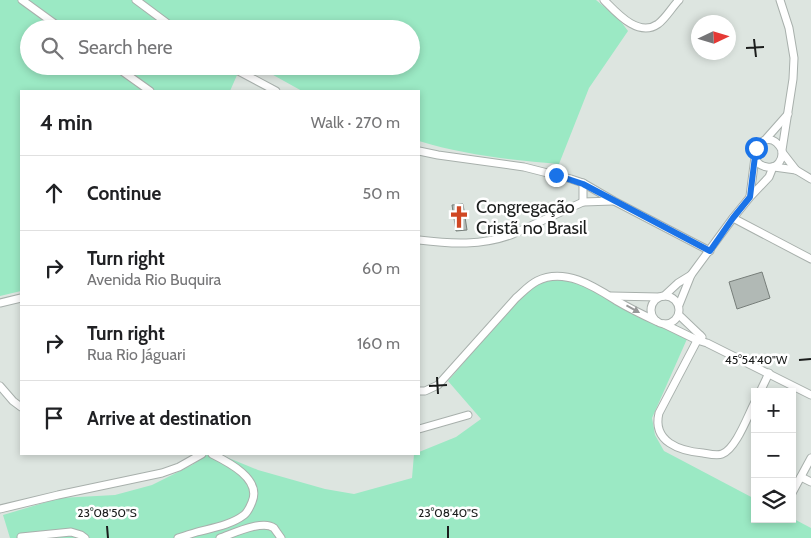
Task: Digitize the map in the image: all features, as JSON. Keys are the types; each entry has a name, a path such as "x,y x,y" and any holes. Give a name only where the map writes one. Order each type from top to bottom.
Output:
{"street":[{"path":"22,0 50,20"},
{"path":"136,0 163,20"},
{"path":"604,0 627,22 646,28 659,23 679,0"},
{"path":"698,338 679,315 679,305 691,275 733,218 769,177 773,167 780,161 793,79 794,58 789,28 780,0"},
{"path":"128,75 149,90"},
{"path":"245,75 274,90"},
{"path":"750,197 755,152 758,144 766,140 788,114"},
{"path":"766,140 774,141 778,144 796,170 811,179"},
{"path":"420,151 524,167 583,184 710,251"},
{"path":"755,156 758,163 762,166 796,170"},
{"path":"583,184 583,202"},
{"path":"420,240 469,244 503,238 583,202 614,201"},
{"path":"733,218 811,259"},
{"path":"656,320 653,317 651,308 656,300 691,275"},
{"path":"420,391 425,391 438,385 527,288 539,280 560,276 570,277 583,282 664,324 698,338 811,395"},
{"path":"611,296 662,296 673,298 679,305"},
{"path":"0,303 20,298"},
{"path":"664,324 673,322 679,315"},
{"path":"698,338 659,413 658,429 667,441 674,446 695,452 722,454 735,443 751,410"},
{"path":"762,388 769,373"},
{"path":"0,386 20,406"},
{"path":"420,429 468,415"},
{"path":"0,509 162,473 200,455"},
{"path":"178,538 237,519 244,515 254,499 251,482 235,467 214,455"},
{"path":"796,486 811,458"},
{"path":"801,477 811,482"},
{"path":"220,538 265,525 274,529 281,538"},
{"path":"21,537 71,532 85,538"}],"green space":[{"path":"0,0 596,0 619,19 628,31 589,88 559,164 506,159 420,141 420,90 300,90 273,75 420,75 420,20 20,20 20,75 237,75 230,90 20,90 20,291 0,296"},
{"path":"565,277 608,297 687,339 652,418 655,435 664,451 751,497 751,523 796,523 796,520 811,528 811,538 10,538 3,515 60,498 115,495 152,485 192,465 207,455 221,455 258,470 325,489 354,494 412,478 414,455 420,455 420,452 456,437 481,419 448,381 521,296 538,284"}],"building":[{"name":"Congregação Cristã no Brasil","path":"463,204 467,230 456,231 452,205"},
{"path":"762,272 770,298 737,309 729,282"}],"place":[{"name":"Congregação Cristã no Brasil","path":"459,217"}],"route":[{"path":"556,175 583,184 710,251 750,197 756,148"}]}
